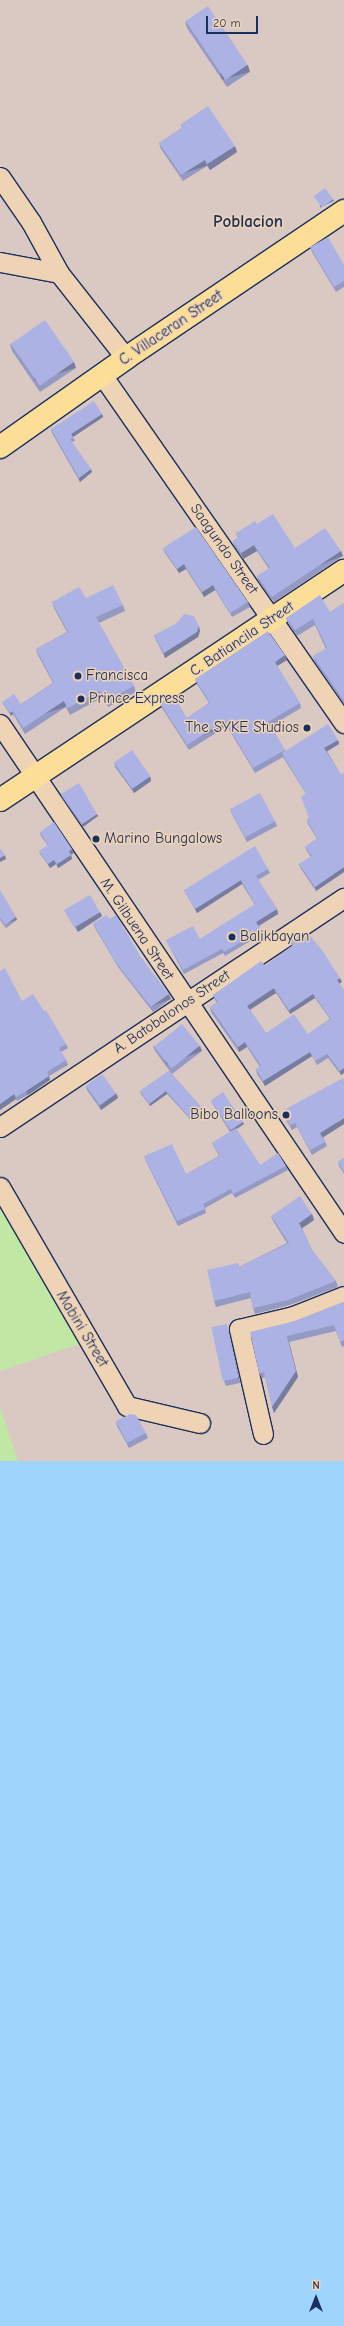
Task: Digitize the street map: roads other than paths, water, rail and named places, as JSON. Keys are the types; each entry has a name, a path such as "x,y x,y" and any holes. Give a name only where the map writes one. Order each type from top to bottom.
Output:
{"main road":[{"name":"C. Villaceran Street","path":"0,447 126,358 344,211"},
{"name":"C. Batiancila Street","path":"0,800 36,778 344,571"}],"street":[{"path":"0,176 32,222 59,273 126,358"},
{"path":"0,262 59,273"},
{"name":"Saagundo Street","path":"102,375 344,723"},
{"name":"M. Gilbuena Street","path":"0,724 186,1002 344,1233"},
{"name":"A. Batobalonos Street","path":"0,1127 344,898"},
{"name":"Mabini Street","path":"0,1187 127,1406 200,1423"},
{"path":"262,1434 239,1329 293,1316 344,1296"}],"water":[{"path":"0,1461 344,1461 344,2326 0,2326"}],"place":[{"name":"Francisca","path":"78,676"},
{"name":"Prince Express","path":"81,699"},
{"name":"The SYKE Studios","path":"307,728"},
{"name":"Marino Bungalows","path":"96,839"},
{"name":"Balikbayan","path":"232,937"},
{"name":"Bibo Balloons","path":"286,1115"}],"district":[{"name":"Poblacion","path":"248,222"}]}
